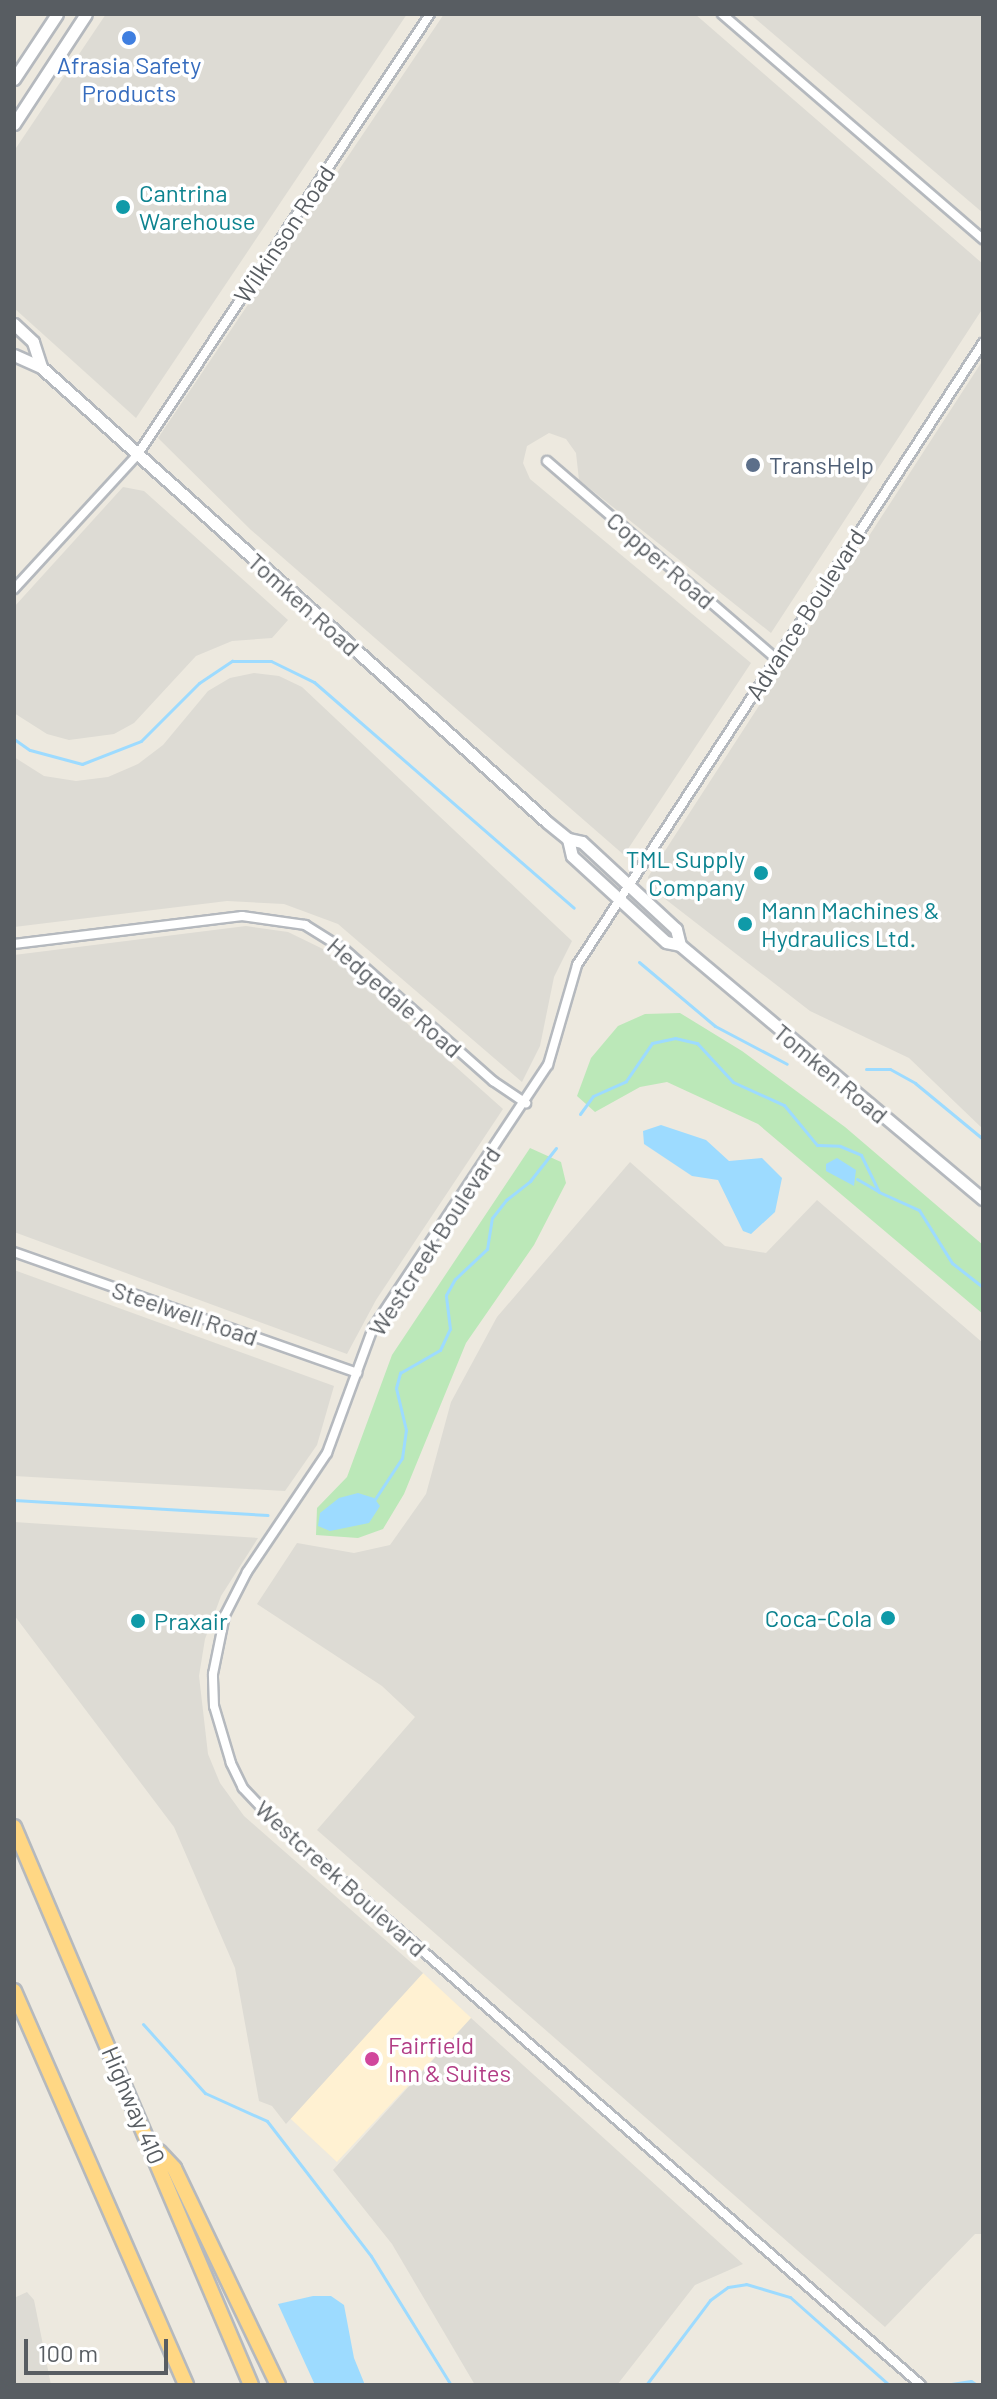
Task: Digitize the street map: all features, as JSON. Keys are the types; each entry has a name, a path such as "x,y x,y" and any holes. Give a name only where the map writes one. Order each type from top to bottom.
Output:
{"highway":[{"name":"Highway 410","path":"14,1827 151,2143 251,2385"},
{"path":"14,1991 186,2385"},
{"path":"151,2143 174,2168 278,2385"}],"main road":[{"path":"14,79 57,14"},
{"path":"14,124 86,14"},
{"name":"Tomken Road","path":"14,324 33,342 41,367"},
{"name":"Tomken Road","path":"14,355 41,367 568,839 582,842 676,929 680,945"},
{"name":"Tomken Road","path":"568,839 572,856 666,942 680,945 983,1199"}],"street":[{"name":"Wilkinson Road","path":"138,454 430,14"},
{"path":"722,14 983,239"},
{"name":"Advance Boulevard","path":"631,887 775,658 983,343"},
{"path":"14,589 138,454"},
{"name":"Copper Road","path":"547,461 775,658"},
{"name":"Westcreek Boulevard","path":"631,887 577,965 556,1048 526,1103 373,1328 327,1453 247,1572 216,1646 214,1706 243,1788 383,1918 921,2385"},
{"name":"Hedgedale Road","path":"14,944 242,916 305,925 345,950 493,1081 526,1103"},
{"name":"Steelwell Road","path":"14,1252 357,1373"}],"shaded area":[{"path":"106,14 407,14 136,418 14,308 14,151"},
{"path":"444,14 695,14 983,264 983,308 771,633 579,480 576,453 566,439 549,433 527,446 523,463 530,479 751,663 624,855 251,530 158,438"},
{"path":"750,14 983,14 983,213"},
{"path":"983,360 983,1129 909,1058 810,1011 651,888 648,877"},
{"path":"123,487 144,491 288,620 272,638 232,641 196,656 134,723 114,734 69,740 47,734 14,713 14,607"},
{"path":"254,673 279,676 302,687 572,941 554,977 540,1046 522,1082 338,924 284,904 227,901 14,927 14,757 44,776 76,781 108,777 138,764 163,745 208,691 230,678"},
{"path":"246,926 288,932 325,950 503,1109 376,1300 347,1354 14,1232 14,955"},
{"path":"630,1162 725,1246 766,1253 817,1200 983,1343 983,2234 975,2234 885,2327 317,1830 415,1717 382,1686 257,1604 297,1543 354,1553 390,1545 426,1494 451,1402 497,1317"},
{"path":"14,1270 334,1386 317,1445 285,1491 14,1476"},
{"path":"14,1522 258,1538 221,1596 205,1639 199,1676 208,1754 220,1783 244,1816 423,1973 286,2124 272,2106 259,2101 235,1968 174,1827 14,1615"},
{"path":"423,1973 471,2018 337,2162 289,2117"},
{"path":"471,2018 743,2264 695,2285 617,2385 475,2385 392,2244 333,2170"},
{"path":"27,2292 34,2300 51,2385 14,2385 14,2298"}],"green space":[{"path":"680,1013 742,1051 845,1127 983,1245 983,1314 758,1124 667,1082 640,1087 595,1112 577,1096 591,1058 618,1026 645,1014"},
{"path":"530,1148 561,1162 566,1183 534,1245 466,1343 404,1494 383,1529 358,1538 316,1535 317,1508 347,1477 392,1355"}],"water":[{"path":"661,1125 706,1140 729,1161 762,1158 782,1178 775,1212 751,1234 743,1231 718,1180 692,1176 644,1144 643,1131"},
{"path":"837,1158 856,1170 854,1186 826,1171 826,1164"},
{"path":"358,1493 374,1498 380,1506 369,1523 330,1531 318,1526 320,1513 339,1498"},
{"path":"313,2296 331,2296 344,2305 354,2358 365,2385 315,2385 278,2304"}],"waterway":[{"path":"14,739 30,750 82,764 141,741 199,683 232,661 271,661 314,682 574,908"},
{"path":"639,962 715,1026 787,1064"},
{"path":"580,1114 593,1096 626,1081 652,1043 675,1038 697,1043 733,1082 784,1105 817,1145 840,1146 861,1155 879,1192 919,1210 952,1263 983,1287"},
{"path":"866,1069 890,1069 915,1083 983,1139"},
{"path":"373,1502 402,1458 406,1430 396,1388 400,1373 440,1350 450,1329 446,1295 455,1279 487,1249 492,1218 506,1200 530,1181 556,1148"},
{"path":"857,1179 878,1191"},
{"path":"14,1500 268,1515"},
{"path":"143,2024 205,2093 267,2121 371,2256 451,2385"},
{"path":"646,2385 710,2300 728,2287 746,2284 790,2297 889,2385"},
{"path":"945,2385 971,2381 977,2385"}],"place":[{"name":"Afrasia Safety Products","path":"129,38"},
{"name":"Cantrina Warehouse","path":"123,207"},
{"name":"TransHelp","path":"753,465"},
{"name":"TML Supply Company","path":"761,873"},
{"name":"Mann Machines & Hydraulics Ltd.","path":"745,924"},
{"name":"Coca-Cola","path":"888,1618"},
{"name":"Praxair","path":"138,1621"},
{"name":"Fairfield Inn & Suites","path":"372,2059"}]}
